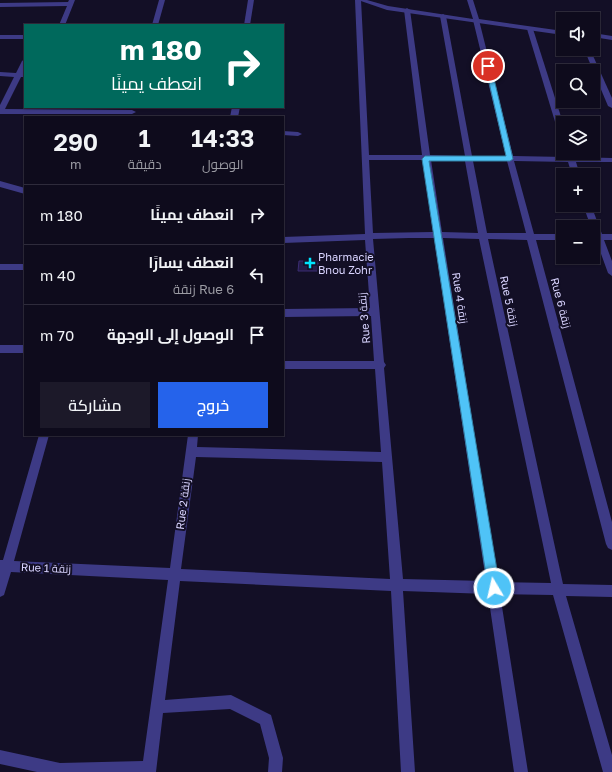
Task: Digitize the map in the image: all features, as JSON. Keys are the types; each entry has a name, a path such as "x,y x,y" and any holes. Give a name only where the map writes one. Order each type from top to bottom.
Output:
{"street":[{"path":"155,24 162,0"},
{"path":"247,24 251,0"},
{"name":"Rue 3 زنقة","path":"358,0 369,237 397,585 408,772"},
{"path":"0,5 71,2 62,24"},
{"name":"Rue 4 زنقة","path":"407,10 425,159 494,588 521,772"},
{"name":"Rue 5 زنقة","path":"443,16 468,159 558,590 610,772"},
{"name":"Rue 6 زنقة","path":"476,20 510,159 532,237 612,544"},
{"path":"530,29 557,116"},
{"path":"0,37 24,37"},
{"path":"589,56 612,106"},
{"path":"0,74 22,74"},
{"path":"22,74 0,112 64,114 132,112"},
{"path":"284,133 298,134"},
{"path":"365,157 510,159 556,157"},
{"path":"600,159 612,160"},
{"path":"0,184 24,191"},
{"path":"284,240 438,235 556,237"},
{"path":"600,237 612,237"},
{"path":"600,246 612,273"},
{"path":"0,267 24,267"},
{"path":"284,313 376,312"},
{"path":"0,349 24,349"},
{"path":"284,365 380,365"},
{"name":"Rue 1 زنقة","path":"44,436 3,566 397,585 612,591"},
{"name":"Rue 2 زنقة","path":"149,770 193,436"},
{"path":"190,452 387,456"},
{"path":"0,591 3,566"},
{"path":"158,706 231,702 266,720 276,758 275,772"},
{"path":"0,757 60,770 149,770"}],"lane":[{"path":"362,0 374,5 556,32"},
{"path":"470,0 476,20"},
{"path":"600,36 612,38"}],"building":[{"path":"299,261 318,261 318,271 298,271"}],"place":[{"name":"Pharmacie Bnou Zohr","path":"310,263"}],"route":[{"path":"488,66 510,159 425,159 494,588"}]}
